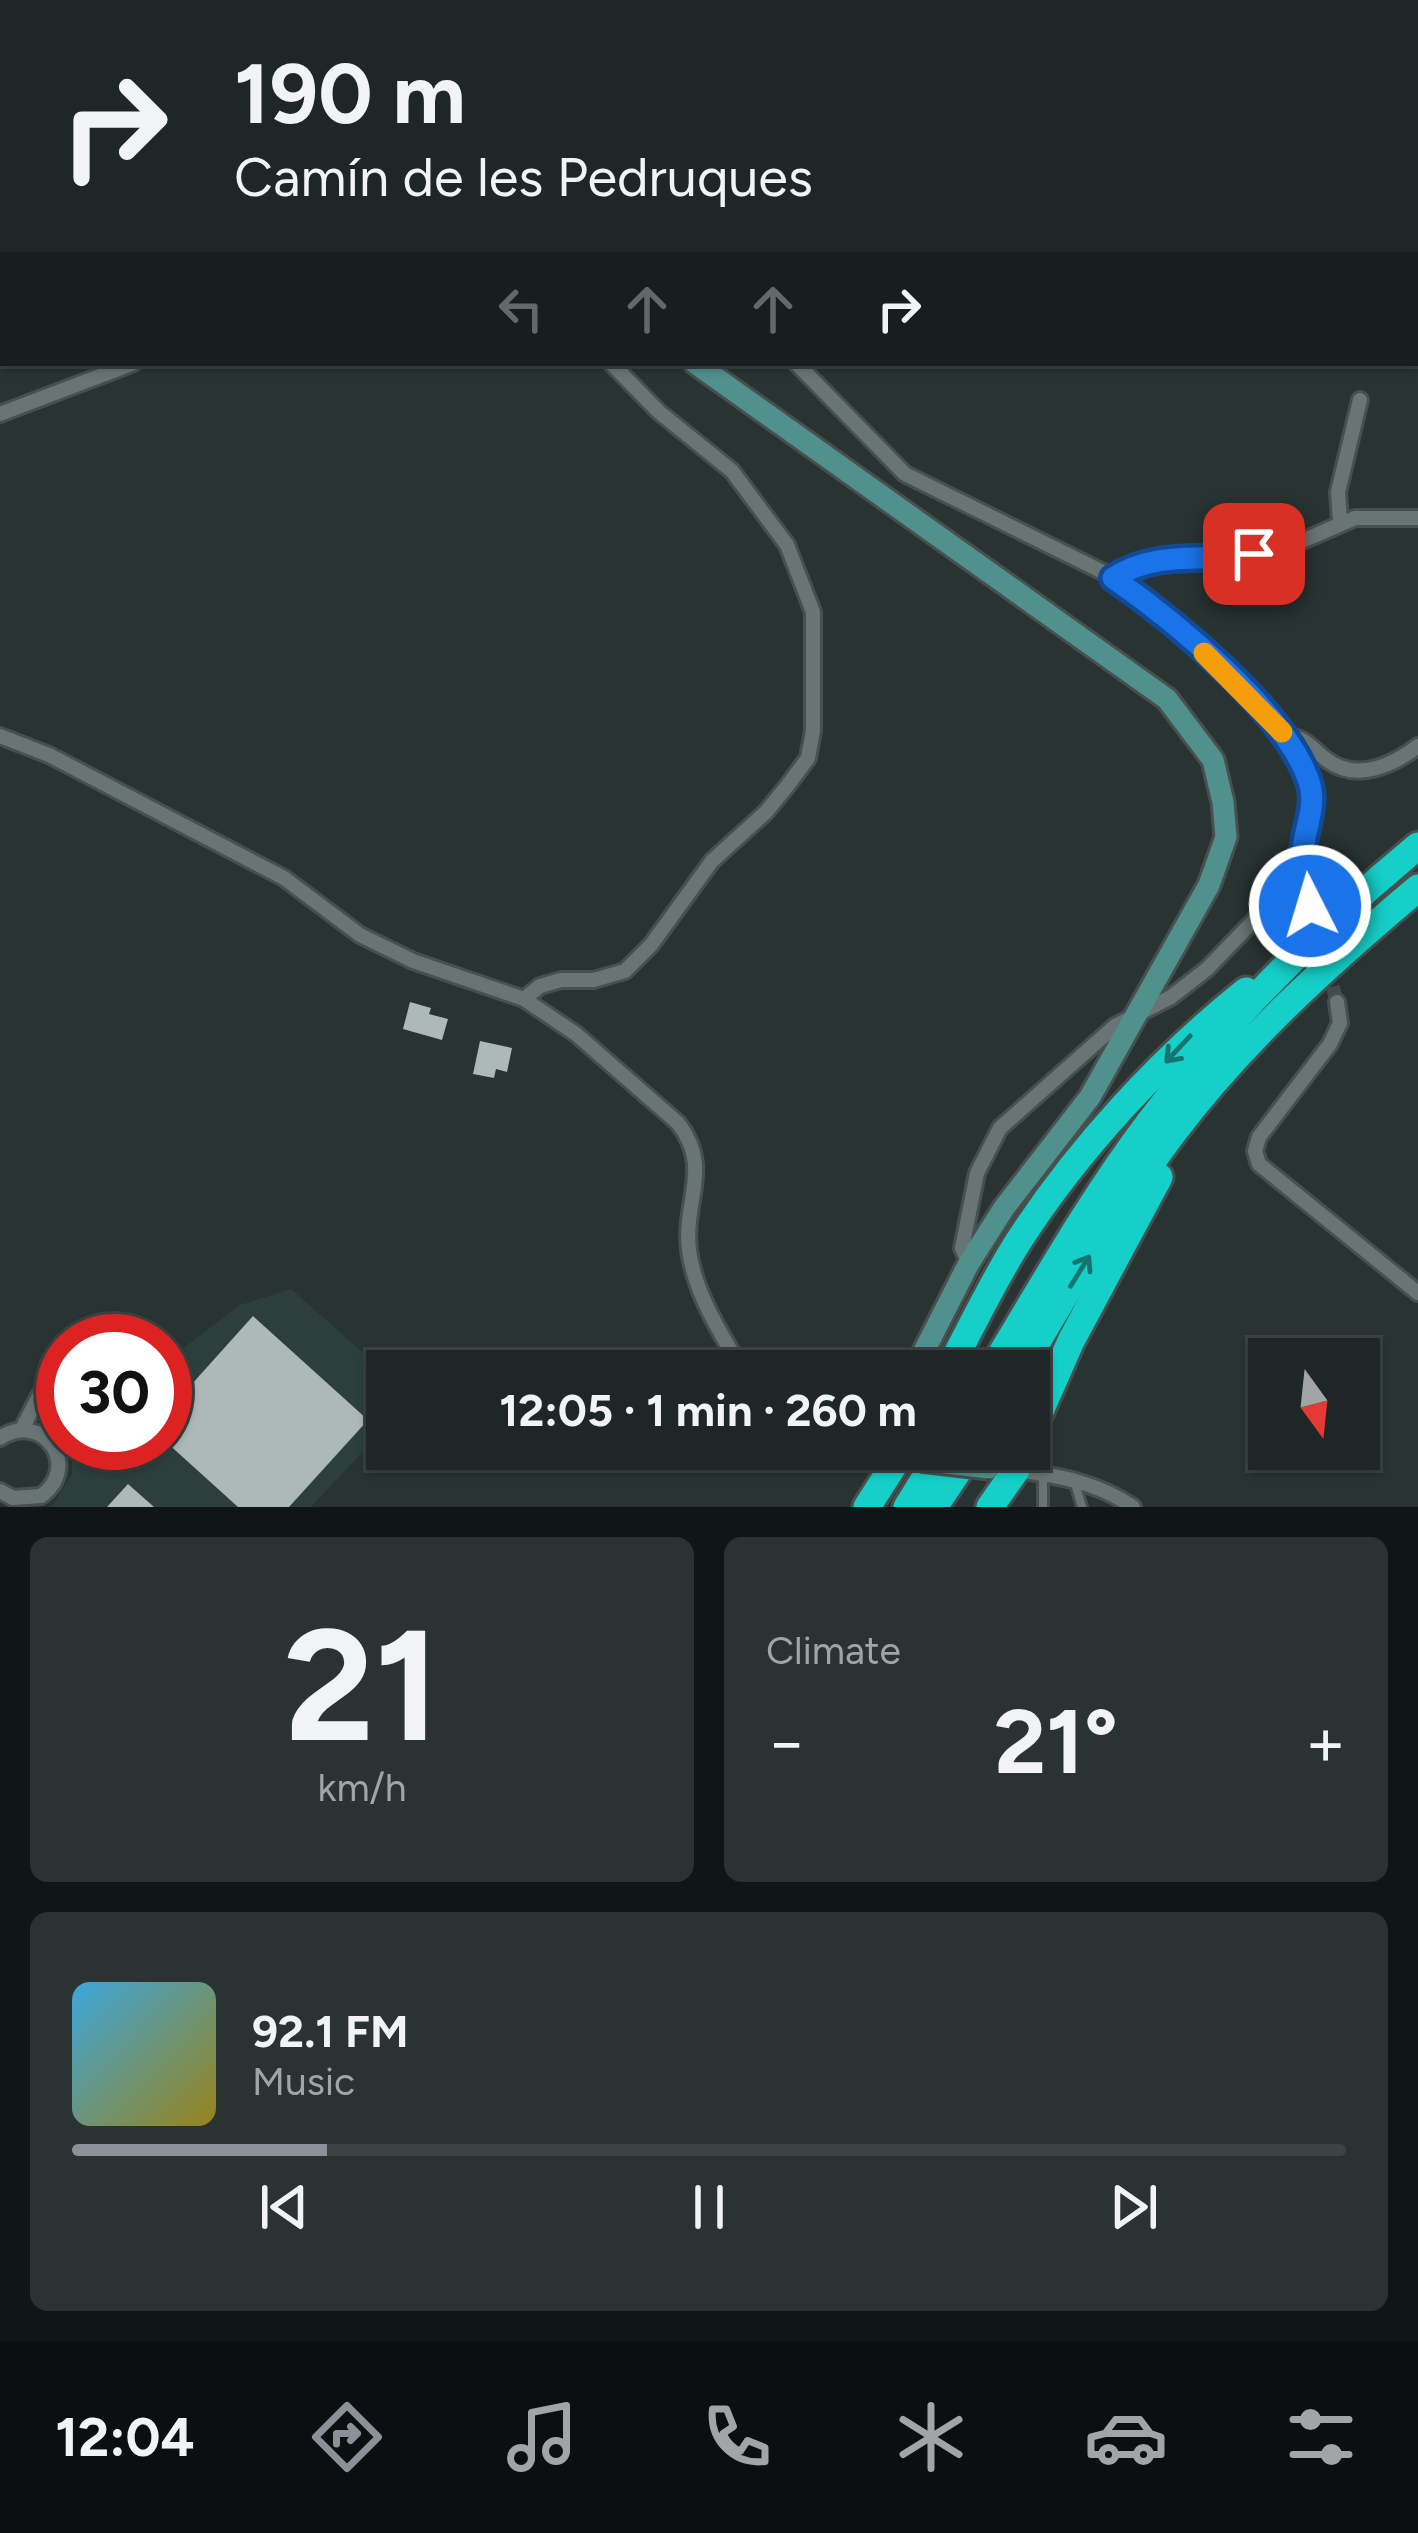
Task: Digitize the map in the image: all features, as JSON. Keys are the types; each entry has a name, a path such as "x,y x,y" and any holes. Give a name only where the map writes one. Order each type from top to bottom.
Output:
{"highway":[{"path":"959,1350 1018,1241 1098,1137 1192,1034 1418,846"},
{"path":"1033,1350 1104,1231 1175,1130 1263,1030 1418,888"},
{"path":"1004,1350 1086,1214 1150,1121 1300,948"},
{"path":"1050,1388 1168,1161 1263,1030"},
{"path":"868,1507 883,1470"},
{"path":"896,1470 907,1507"},
{"path":"934,1507 996,1470"},
{"path":"990,1507 1006,1470"}],"main road":[{"path":"698,366 1167,698 1213,760 1223,802 1226,837 1209,885 1090,1097 1004,1208 969,1263 925,1350"}],"street":[{"path":"0,414 126,366"},
{"path":"524,999 540,986 561,980 594,980 625,970 651,945 712,861 766,812 808,758 813,731 813,612 787,545 732,471 659,412 614,366"},
{"path":"799,366 905,474 1113,578 1154,607 1255,701 1285,736 1310,786 1311,812 1303,852 1289,878 1207,969 1171,997 1114,1026 1014,1114 987,1147 977,1172 962,1248 969,1263"},
{"path":"1340,522 1338,492 1360,400"},
{"path":"1113,578 1162,557 1221,560 1286,548 1340,522 1418,518"},
{"path":"0,736 49,755 284,878 360,935 413,961 524,999 576,1034 689,1138 697,1161 688,1219 689,1254 705,1299 732,1350"},
{"path":"1285,736 1305,741 1343,771 1391,764 1418,746"},
{"path":"1303,852 1310,906"},
{"path":"1337,1002 1340,1023 1330,1044 1259,1137 1258,1164 1418,1293"},
{"path":"22,1429 36,1402"},
{"path":"0,1438 22,1429 43,1434 57,1452 58,1474 37,1507"},
{"path":"1042,1470 1074,1478 1133,1507"},
{"path":"0,1491 25,1500 49,1491"}],"lane":[{"path":"1015,1470 1042,1507"},
{"path":"1074,1478 1082,1507"}],"shaded area":[{"path":"291,1289 366,1355 366,1448 311,1507 51,1507 72,1470 192,1470 192,1342 240,1305"}],"building":[{"path":"410,1002 448,1019 442,1040 403,1029"},
{"path":"480,1041 512,1048 507,1072 496,1069 494,1078 473,1074"},
{"path":"253,1316 366,1422 289,1507 238,1507 192,1465 192,1384"},
{"path":"128,1484 154,1507 107,1507"}],"tunnel":[{"path":"1309,906 1337,1002"}],"slow traffic":[{"path":"1204,653 1282,732"}],"route":[{"path":"1254,554 1221,560 1162,557 1113,578 1154,607 1255,701 1285,736 1310,786 1311,812 1303,852 1310,906"}]}
